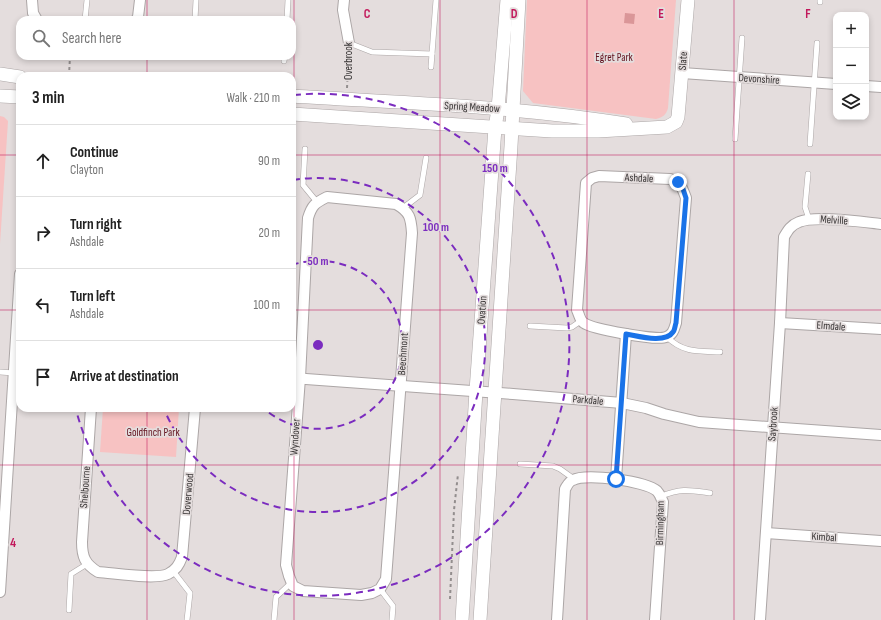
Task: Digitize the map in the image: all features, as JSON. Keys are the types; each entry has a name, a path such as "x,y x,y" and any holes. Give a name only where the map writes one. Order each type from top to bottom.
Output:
{"street":[{"path":"32,0 35,16"},
{"path":"138,16 140,0"},
{"name":"Overbrook","path":"343,0 343,10 349,43"},
{"name":"Ovation","path":"462,620 476,391 495,128 498,109 507,0"},
{"name":"Ovation","path":"480,620 496,393 519,0"},
{"name":"Slate","path":"676,122 680,109 688,0"},
{"name":"Devonshire","path":"682,73 833,84"},
{"path":"0,74 16,76"},
{"path":"869,86 881,88"},
{"path":"0,96 16,97"},
{"name":"Spring Meadow","path":"296,96 513,109 588,118 651,129"},
{"name":"Spring Meadow","path":"296,114 552,131 651,129 667,127 676,122"},
{"name":"Ashdale","path":"582,320 578,310 586,183 592,178 599,176 670,179 678,182 683,189 686,198 676,323 674,332 667,337"},
{"path":"314,205 327,197 396,204 402,208"},
{"name":"Wyndover","path":"296,378 308,218 314,205"},
{"name":"Beechmont","path":"376,591 386,579 412,233 411,219 402,208"},
{"name":"Melville","path":"789,228 798,222 810,219 881,224"},
{"name":"Saybrook","path":"760,620 780,323 784,237 789,228"},
{"path":"582,320 584,323 594,328 657,338 667,337"},
{"name":"Elmdale","path":"780,323 881,329"},
{"path":"616,479 626,334"},
{"path":"0,592 1,549 16,340"},
{"name":"Parkdale","path":"296,378 622,403 700,422 881,435"},
{"name":"Shelbourne","path":"87,564 84,560 82,552 82,542 91,412"},
{"name":"Doverwood","path":"170,572 177,568 182,557 195,412"},
{"name":"Wyndover","path":"292,582 286,565 294,412"},
{"name":"Birmingham","path":"574,479 582,476 616,479 652,488 658,491 661,496 663,502 655,620"},
{"path":"557,620 565,489 571,480 574,479"},
{"name":"Kimbal","path":"766,533 881,540"},
{"path":"87,564 98,572 157,577 170,572"},
{"path":"292,582 293,586 303,591 361,595 376,591"}],"lane":[{"path":"85,16 87,0"},
{"path":"195,16 196,0"},
{"path":"287,16 288,0"},
{"path":"431,67 436,0"},
{"path":"735,139 742,38"},
{"path":"349,43 372,52 432,54"},
{"path":"810,144 817,43"},
{"path":"305,149 303,185 314,205"},
{"path":"402,208 420,195 426,158"},
{"path":"808,174 806,208 810,219"},
{"path":"530,326 567,328 572,327 582,320"},
{"path":"667,337 674,344 692,351 720,352"},
{"path":"0,372 14,373"},
{"path":"520,464 553,466 574,479"},
{"path":"661,496 673,491 683,490 710,493"},
{"path":"69,610 71,574 87,564"},
{"path":"170,572 190,593 188,620"},
{"path":"274,620 276,597 292,582"},
{"path":"376,591 393,606 392,620"}],"path":[{"name":"Overbrook","path":"347,99 349,43"},
{"path":"69,72 70,60"}],"green space":[{"name":"Egret Park","path":"527,0 676,0 668,108 665,114 656,119 533,103 523,91"},
{"path":"0,116 4,117 8,121 0,244"},
{"name":"Goldfinch Park","path":"103,412 179,412 176,457 100,452"}],"shaded area":[{"path":"625,13 635,14 634,24 624,23"}],"route":[{"path":"616,479 626,334 657,338 667,337 674,332 676,323 686,198 683,189 678,182"}]}
